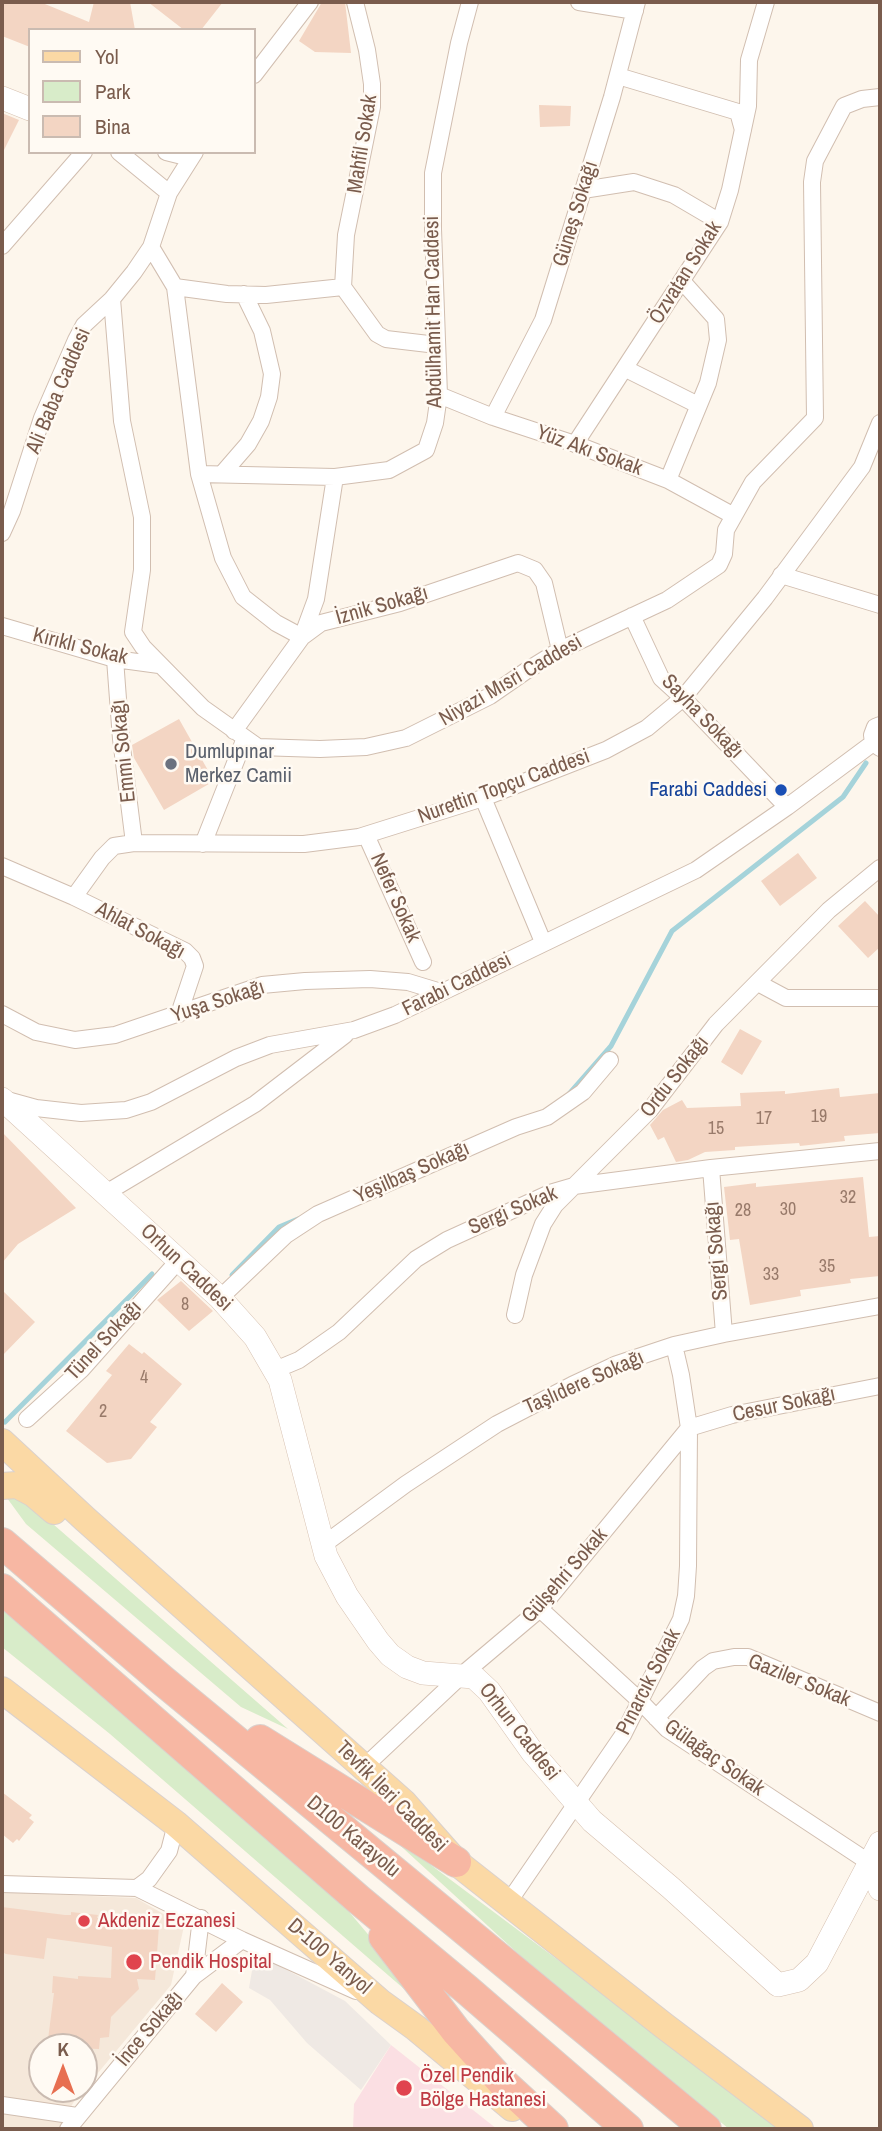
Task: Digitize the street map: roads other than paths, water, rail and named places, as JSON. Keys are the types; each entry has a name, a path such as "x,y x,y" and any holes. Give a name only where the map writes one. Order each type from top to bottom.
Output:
{"highway":[{"name":"D100 Karayolu","path":"2,1543 162,1680 706,2129"},
{"name":"D100 Karayolu","path":"2,1590 628,2129"},
{"path":"162,1680 456,1862"},
{"path":"358,1899 456,2031 503,2083 553,2129"}],"main road":[{"name":"Tevfik İleri Caddesi","path":"2,1442 404,1803 456,1862 800,2129"},
{"path":"2,1486 17,1485 34,1494 349,1772 456,1862"},
{"path":"2,1690 122,1782"},
{"path":"2,1705 122,1782"},
{"name":"D-100 Yanyol","path":"122,1782 176,1824 380,2002 416,2028 538,2129"}],"street":[{"path":"256,72 310,2"},
{"name":"Mahfil Sokak","path":"343,287 346,235 372,107 367,50 355,2"},
{"name":"Abdülhamit Han Caddesi","path":"199,474 335,477 390,470 426,450 435,424 439,395 433,173 470,2"},
{"path":"579,2 636,6"},
{"name":"Özvatan Sokak","path":"575,444 720,222 748,106 749,60 766,2"},
{"name":"Güneş Sokağı","path":"493,417 543,320 618,76 636,6"},
{"path":"618,76 738,112 743,131"},
{"path":"880,97 880,104"},
{"name":"Niyazi Mısri Caddesi","path":"112,299 122,421 142,517 142,570 133,632 159,665 203,708 258,747 366,747 406,738 490,696 560,650 667,600 719,565 724,554 726,530 753,482 815,418 812,182 815,161 845,106 862,99 880,97"},
{"path":"2,98 28,108"},
{"path":"2,246 83,154"},
{"path":"121,154 169,193"},
{"name":"Ali Baba Caddesi","path":"2,533 12,511 42,418 76,340 84,325 112,299 150,247 169,193 193,155"},
{"path":"583,190 634,182 674,195 720,222"},
{"path":"150,247 175,287 199,474 223,558 243,597 276,623 302,637"},
{"path":"668,480 708,383 719,340 716,319 682,281"},
{"path":"175,287 265,295 343,287 377,334 387,339 437,345"},
{"path":"222,474 248,444 261,421 269,397 272,374 262,331 244,294"},
{"path":"626,369 698,405"},
{"name":"Yüz Akı Sokak","path":"439,395 668,480 734,516"},
{"name":"Nurettin Topçu Caddesi","path":"74,897 114,846 134,843 304,844 366,835 483,798 606,750 646,728 683,698 780,575 862,467 880,423"},
{"path":"203,844 239,734 302,637 316,599 335,477"},
{"name":"İznik Sokağı","path":"302,637 321,623 400,603 519,563 535,570 544,583 560,650"},
{"path":"780,575 880,605"},
{"name":"Sayha Sokağı","path":"632,616 661,678 788,807"},
{"name":"Kırıklı Sokak","path":"2,626 115,659 159,665"},
{"name":"Emmi Sokağı","path":"115,659 121,739 134,843"},
{"path":"877,745 873,731 880,725"},
{"name":"Farabi Caddesi","path":"2,1099 36,1108 81,1113 125,1110 150,1102 236,1058 270,1045 354,1030 396,1016 440,992 696,870 877,745"},
{"path":"483,798 543,942"},
{"name":"Nefer Sokak","path":"366,835 423,962"},
{"path":"2,866 74,897"},
{"name":"Ordu Sokağı","path":"515,1315 524,1275 543,1224 555,1205 650,1110 716,1024 829,910 880,868"},
{"name":"Ahlat Sokağı","path":"74,897 185,951 192,958 195,966 179,1014"},
{"name":"Yuşa Sokağı","path":"2,1014 36,1032 75,1040 115,1035 262,985 370,979 408,982 440,992"},
{"path":"758,983 786,998 880,998"},
{"path":"106,1193 255,1104 334,1041 354,1030"},
{"name":"Yeşilbaş Sokağı","path":"220,1298 286,1235 318,1214 516,1127 547,1117 583,1091 610,1059"},
{"name":"Orhun Caddesi","path":"2,1099 220,1298 255,1337 275,1370 287,1404 323,1545 335,1576 377,1641 390,1655 407,1667 423,1673 474,1676 489,1691 516,1731 592,1821 778,1985 799,1980 817,1963 875,1853"},
{"name":"Sergi Sokak","path":"275,1370 299,1360 339,1332 416,1259 447,1240 550,1193 574,1186 711,1168 880,1152"},
{"name":"Sergi Sokağı","path":"711,1168 724,1334"},
{"name":"Tünel Sokağı","path":"27,1419 82,1369 178,1261"},
{"name":"Taşlıdere Sokağı","path":"323,1545 416,1477 518,1412 617,1364 674,1345 880,1306"},
{"path":"674,1345 689,1428"},
{"name":"Cesur Sokağı","path":"689,1428 732,1415 880,1386"},
{"name":"Gülşehri Sokak","path":"364,1766 463,1674 540,1609 689,1428"},
{"name":"Pınarcık Sokak","path":"508,1903 623,1735 681,1619 686,1596 689,1428"},
{"name":"Gülağaç Sokak","path":"540,1609 667,1729 875,1853"},
{"name":"Gaziler Sokak","path":"656,1718 703,1668 713,1661 734,1657 748,1657 880,1713"},
{"path":"136,1888 149,1879 169,1851 176,1824"},
{"path":"875,1853 880,1889"},
{"path":"2,1884 136,1888 242,1940 380,2002"},
{"path":"194,1976 201,1918"},
{"name":"İnce Sokağı","path":"72,2123 194,1976 242,1940"},
{"path":"2,2105 72,2123"}],"waterway":[{"path":"569,1094 611,1046 672,931 843,797 866,763"},
{"path":"232,1275 279,1227 298,1219"},
{"path":"5,1422 152,1274"}],"place":[{"name":"Dumlupınar Merkez Camii","path":"171,764"},
{"name":"Farabi̇ Caddesi̇","path":"781,790"},
{"name":"Akdeniz Eczanesi","path":"84,1921"},
{"name":"Pendik Hospital","path":"134,1962"},
{"name":"Özel Pendik Bölge Hastanesi","path":"404,2088"}]}
